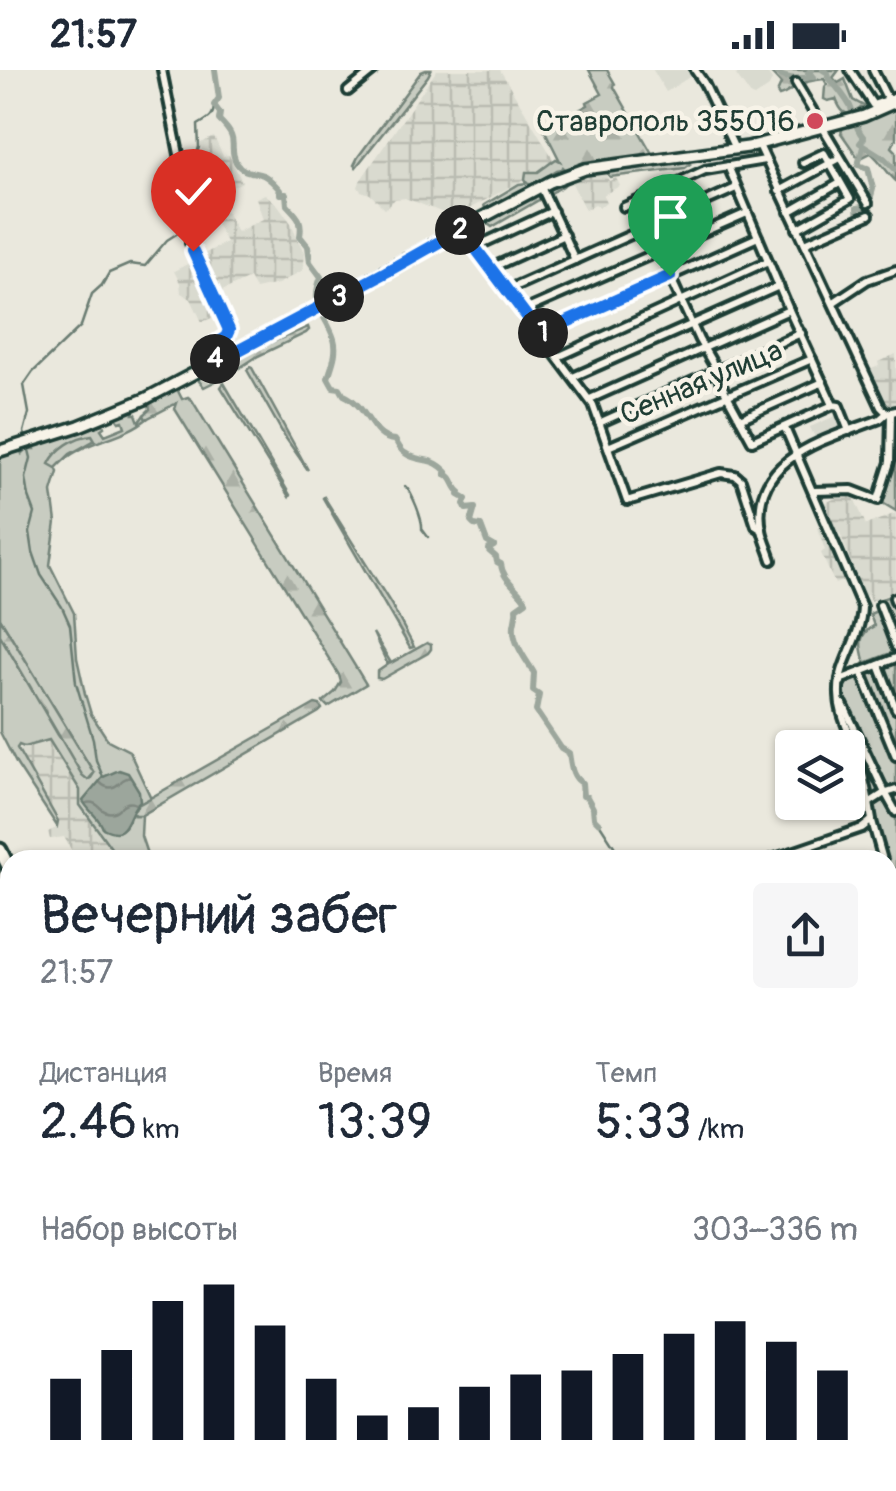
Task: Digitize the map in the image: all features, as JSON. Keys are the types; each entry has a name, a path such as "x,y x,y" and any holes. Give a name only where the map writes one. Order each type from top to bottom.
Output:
{"main road":[{"path":"0,450 115,412 226,357 567,174 759,145 853,119 893,101"}],"street":[{"path":"162,70 180,159 190,170 199,170 201,177 190,243 229,330 226,337 210,347 210,363"},
{"path":"348,91 374,70"},
{"path":"695,70 735,150"},
{"path":"850,70 873,106 893,101 874,70"},
{"path":"796,83 868,203"},
{"path":"759,145 881,407 891,412"},
{"path":"798,229 850,199 826,156 822,153 803,163"},
{"path":"779,191 840,158"},
{"path":"624,206 705,170 765,160"},
{"path":"728,166 833,405"},
{"path":"789,212 840,183"},
{"path":"541,187 575,260"},
{"path":"507,290 736,188"},
{"path":"640,200 703,348 752,441 833,405 838,406 850,431"},
{"path":"475,247 553,212"},
{"path":"523,311 747,213"},
{"path":"805,244 868,216"},
{"path":"464,228 590,399 627,500 730,473 742,480 756,526 762,528"},
{"path":"491,268 564,234"},
{"path":"540,334 758,237"},
{"path":"558,357 768,260"},
{"path":"834,302 866,280 896,270"},
{"path":"573,377 779,286"},
{"path":"590,399 789,310"},
{"path":"599,423 801,334"},
{"name":"Сенная улица","path":"608,447 812,358"},
{"path":"740,420 822,382"},
{"path":"772,560 762,528 762,502 766,487 784,462 891,412"},
{"path":"814,491 852,490 879,498 890,462 891,412"},
{"path":"785,428 862,608 860,630 838,694 880,850"},
{"path":"880,605 896,647"},
{"path":"840,680 896,659"},
{"path":"848,660 860,672 896,756"},
{"path":"878,664 896,708"},
{"path":"840,680 850,722 896,812"},
{"path":"869,803 896,790"},
{"path":"798,850 862,828 872,820"}],"shaded area":[{"path":"437,70 500,70 554,160 454,217 405,198 395,199 385,209 361,191 360,181"},
{"path":"653,70 691,70 694,74 666,92"},
{"path":"742,70 765,70 772,80 769,87 751,96 736,75"},
{"path":"214,137 223,156 229,155 242,182 213,197 202,171 201,143"},
{"path":"605,173 609,181 616,178 620,186 603,195 606,202 600,207 595,204 585,210 570,179"},
{"path":"265,194 291,223 305,255 303,270 278,284 255,289 249,278 216,294 197,258 226,242 209,210 222,203 237,232 263,219 256,198"},
{"path":"195,260 219,315 202,322 191,299 181,293 174,271"},
{"path":"896,354 896,405 887,407 869,370"},
{"path":"840,414 847,431 817,442 810,427"},
{"path":"851,491 866,525 896,513 896,592 870,601 864,596 825,503"},
{"path":"822,525 846,579 835,584 821,553 825,550 817,528"},
{"path":"49,740 80,790 80,806 113,850 71,850 64,837 50,839 48,832 58,827 15,750"}],"green space":[{"path":"426,70 431,70 428,76 356,167 358,157"},
{"path":"589,70 607,70 654,157 566,170 563,167 486,211 484,205 519,184 528,183 526,172 538,172 556,159 560,161 544,129 602,94"},
{"path":"768,70 839,70 833,78 838,83 845,79 853,100 864,106 857,114 849,114 836,99 824,99 824,79 803,83 779,96 781,84"},
{"path":"896,106 896,139 892,147 896,151 896,181 871,153 859,159 841,133 843,127"},
{"path":"686,161 690,164 685,168 610,177 607,173 607,170"},
{"path":"562,180 566,183 563,186 492,227 488,224 488,221"},
{"path":"308,327 306,333 204,387 199,381 203,375 263,343"},
{"path":"252,368 308,470 247,370"},
{"path":"224,383 290,495 289,497 221,387"},
{"path":"177,389 182,399 192,400 366,684 328,707 323,702 341,682 339,675 175,409 177,403 146,419 144,415 149,404"},
{"path":"130,410 139,422 144,415 148,418 137,426 77,451 56,468 52,492 56,522 50,565 74,613 77,658 91,714 108,740 129,751 151,798 138,805 134,815 142,815 141,836 146,850 113,850 80,805 80,790 49,740 19,745 17,748 58,821 57,826 0,732 0,635 58,735 91,778 94,773 0,618 0,453 19,447 22,454 35,449 34,443 98,422 103,424 105,435 125,427 123,421 115,416","holes":["131,808 125,827 118,832 103,828 100,819"]},
{"path":"92,435 95,440 70,454 56,468 49,464 66,445"},
{"path":"891,450 896,450 896,511 881,502"},
{"path":"324,497 391,604 414,647 410,648"},
{"path":"896,594 896,651 865,663 861,642 874,626 870,614 881,609 878,600"},
{"path":"0,618 94,773 88,780 0,635"},
{"path":"373,633 391,663 427,643 431,649 382,679 377,678 377,672 390,663"},
{"path":"896,659 896,850 884,850 865,792 865,730 848,730 843,680"},
{"path":"315,704 322,709 319,712 142,815 134,815 138,805"}],"water":[{"path":"119,770 128,773 139,791 140,801 123,829 112,832 103,828 83,801 103,777"}],"waterway":[{"path":"215,70 219,98 214,105 232,138 236,162 245,170 266,176 280,194 286,194 287,205 300,222 300,236 308,246 310,262 321,277 318,303 335,344 328,378 380,434 395,440 410,456 435,463 447,472 459,495 466,499 466,509 475,508 471,522 481,526 487,542 494,546 489,551 526,601 516,608 514,632 534,673 533,691 539,695 536,711 561,748 569,753 574,774 582,783 583,796 599,823"},
{"path":"772,70 797,79 814,77 808,73 812,70"},
{"path":"823,70 850,106 864,138 860,143 896,170"},
{"path":"193,166 199,147 198,125 211,115 214,105"},
{"path":"863,147 858,165 868,168 873,189 870,200"},
{"path":"26,439 29,413 24,385 81,326 92,294 109,273 130,264 145,266 178,233 180,217 196,181 191,172"},
{"path":"858,218 857,208 867,206"},
{"path":"894,419 896,442"},
{"path":"28,446 31,458 26,478 35,513 30,532 33,552 41,575 70,625 76,683 103,777"},
{"path":"405,486 428,537"},
{"path":"599,823 617,850"}],"place":[{"name":"Ставрополь 355016","path":"815,121"}],"route":[{"path":"193,251 229,330 226,337 210,347 210,356 216,360 464,228 540,334 670,276"}]}
